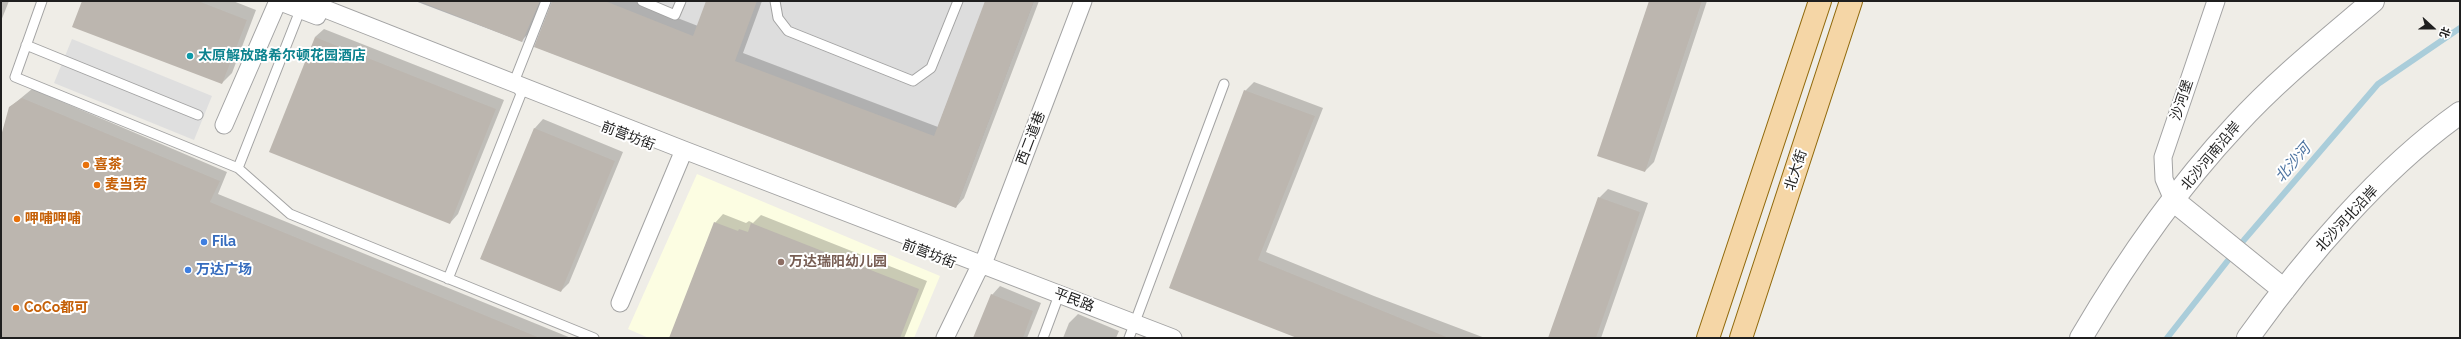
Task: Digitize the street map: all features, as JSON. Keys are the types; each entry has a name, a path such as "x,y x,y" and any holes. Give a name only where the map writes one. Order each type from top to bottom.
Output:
{"main road":[{"path":"1708,338 1820,1"},
{"name":"北大街","path":"1741,338 1851,1"}],"street":[{"name":"前营坊街","path":"278,1 303,4 683,154 978,266"},
{"path":"224,124 278,1"},
{"name":"西二道巷","path":"978,266 1074,1"},
{"name":"西二道巷","path":"945,338 978,266 1083,1"},
{"name":"沙河堡","path":"2176,212 2164,179 2163,157 2216,1"},
{"name":"北沙河南沿岸","path":"2081,338 2108,293 2176,212 2236,125 2297,66 2373,1"},
{"name":"北沙河北沿岸","path":"2248,338 2274,290 2348,213 2437,130 2460,113"},
{"path":"620,303 683,154"},
{"path":"2176,212 2274,290"},
{"name":"平民路","path":"978,266 1135,333 1173,338"}],"lane":[{"path":"42,1 14,77 238,168 290,214 594,338"},
{"path":"448,279 517,88 546,1"},
{"path":"642,1 676,15 681,1"},
{"path":"775,1 778,18 788,31 913,80 931,68 958,1"},
{"path":"238,168 303,4"},
{"path":"26,45 198,115"},
{"path":"1135,333 1224,84"},
{"path":"1042,338 1057,300"}],"shaded area":[{"path":"415,1 1034,1 956,208"},
{"path":"72,39 212,96 194,140 54,83"},
{"name":"万达瑞阳幼儿园","path":"697,174 940,276 914,338 649,338 628,329"}],"building":[{"name":"太原解放路希尔顿花园酒店","path":"82,1 198,1 247,20 222,84 72,27"},
{"path":"419,1 540,1 522,42"},
{"path":"552,1 605,1 693,36 706,1 757,1 735,61 934,136 985,1 1034,1 956,208 534,47"},
{"path":"1649,1 1702,1 1645,172 1597,156"},
{"path":"315,37 496,109 450,224 269,152"},
{"path":"1244,90 1315,116 1258,260 1449,338 1297,338 1169,288"},
{"name":"万达广场","path":"22,98 220,181 210,202 540,338 1,338 1,136 9,107"},
{"path":"534,128 615,161 561,292 480,259"},
{"path":"1598,197 1640,212 1596,338 1548,338"},
{"name":"万达瑞阳幼儿园","path":"714,222 738,231 739,229 748,232 751,223 919,289 900,338 669,338"},
{"path":"991,294 1033,311 1023,338 973,338"}],"waterway":[{"name":"北沙河","path":"2167,338 2244,240 2378,84 2460,28"}],"place":[{"name":"太原解放路希尔顿花园酒店","path":"190,56"},
{"name":"喜茶","path":"86,165"},
{"name":"麦当劳","path":"97,185"},
{"name":"呷哺呷哺","path":"17,219"},
{"name":"Fila","path":"204,242"},
{"name":"万达瑞阳幼儿园","path":"781,262"},
{"name":"万达广场","path":"188,270"},
{"name":"CoCo都可","path":"16,308"}]}
